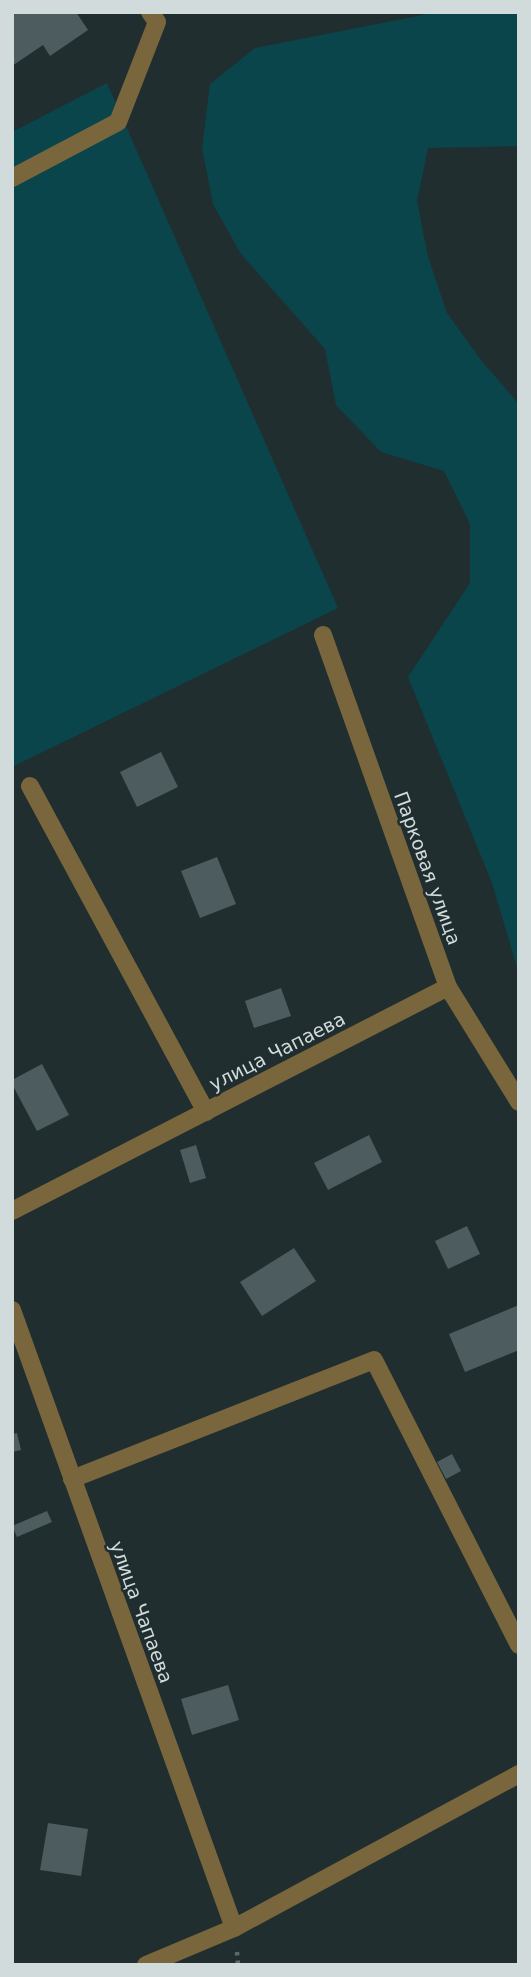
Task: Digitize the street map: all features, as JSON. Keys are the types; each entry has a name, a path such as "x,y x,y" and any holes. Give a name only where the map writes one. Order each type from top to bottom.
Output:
{"street":[{"path":"12,178 118,122 157,22 150,12"},
{"name":"Парковая улица","path":"323,635 448,987 519,1102"},
{"path":"30,786 206,1112"},
{"name":"улица Чапаева","path":"12,1211 448,987"},
{"name":"улица Чапаева","path":"12,1310 234,1928"},
{"path":"72,1479 374,1360 519,1645"},
{"path":"146,1965 234,1928 519,1774"}],"shaded area":[{"path":"438,12 519,12 519,146 428,148 417,201 428,257 447,313 481,360 517,402 519,401 519,974 492,883 408,677 470,583 470,524 444,471 381,452 336,405 325,349 241,254 213,204 202,148 210,84 255,48"},
{"path":"107,83 338,608 12,767 12,132"}],"building":[{"path":"12,12 76,12 88,30 50,56 43,45 12,66"},
{"path":"161,752 178,787 137,807 120,772"},
{"path":"217,857 236,904 200,918 181,871"},
{"path":"281,988 291,1016 254,1028 245,1001"},
{"path":"42,1064 69,1115 37,1131 12,1080"},
{"path":"369,1135 382,1162 328,1190 314,1163"},
{"path":"196,1145 206,1178 190,1183 180,1150"},
{"path":"467,1226 480,1254 448,1269 435,1241"},
{"path":"294,1248 316,1281 262,1316 240,1282"},
{"path":"519,1305 519,1350 465,1372 449,1334"},
{"path":"17,1433 21,1450 12,1452 12,1434"},
{"path":"452,1454 461,1471 446,1479 437,1462"},
{"path":"47,1511 52,1522 17,1537 12,1526"},
{"path":"228,1685 239,1720 192,1735 181,1699"},
{"path":"48,1823 88,1829 81,1876 40,1870"}]}
